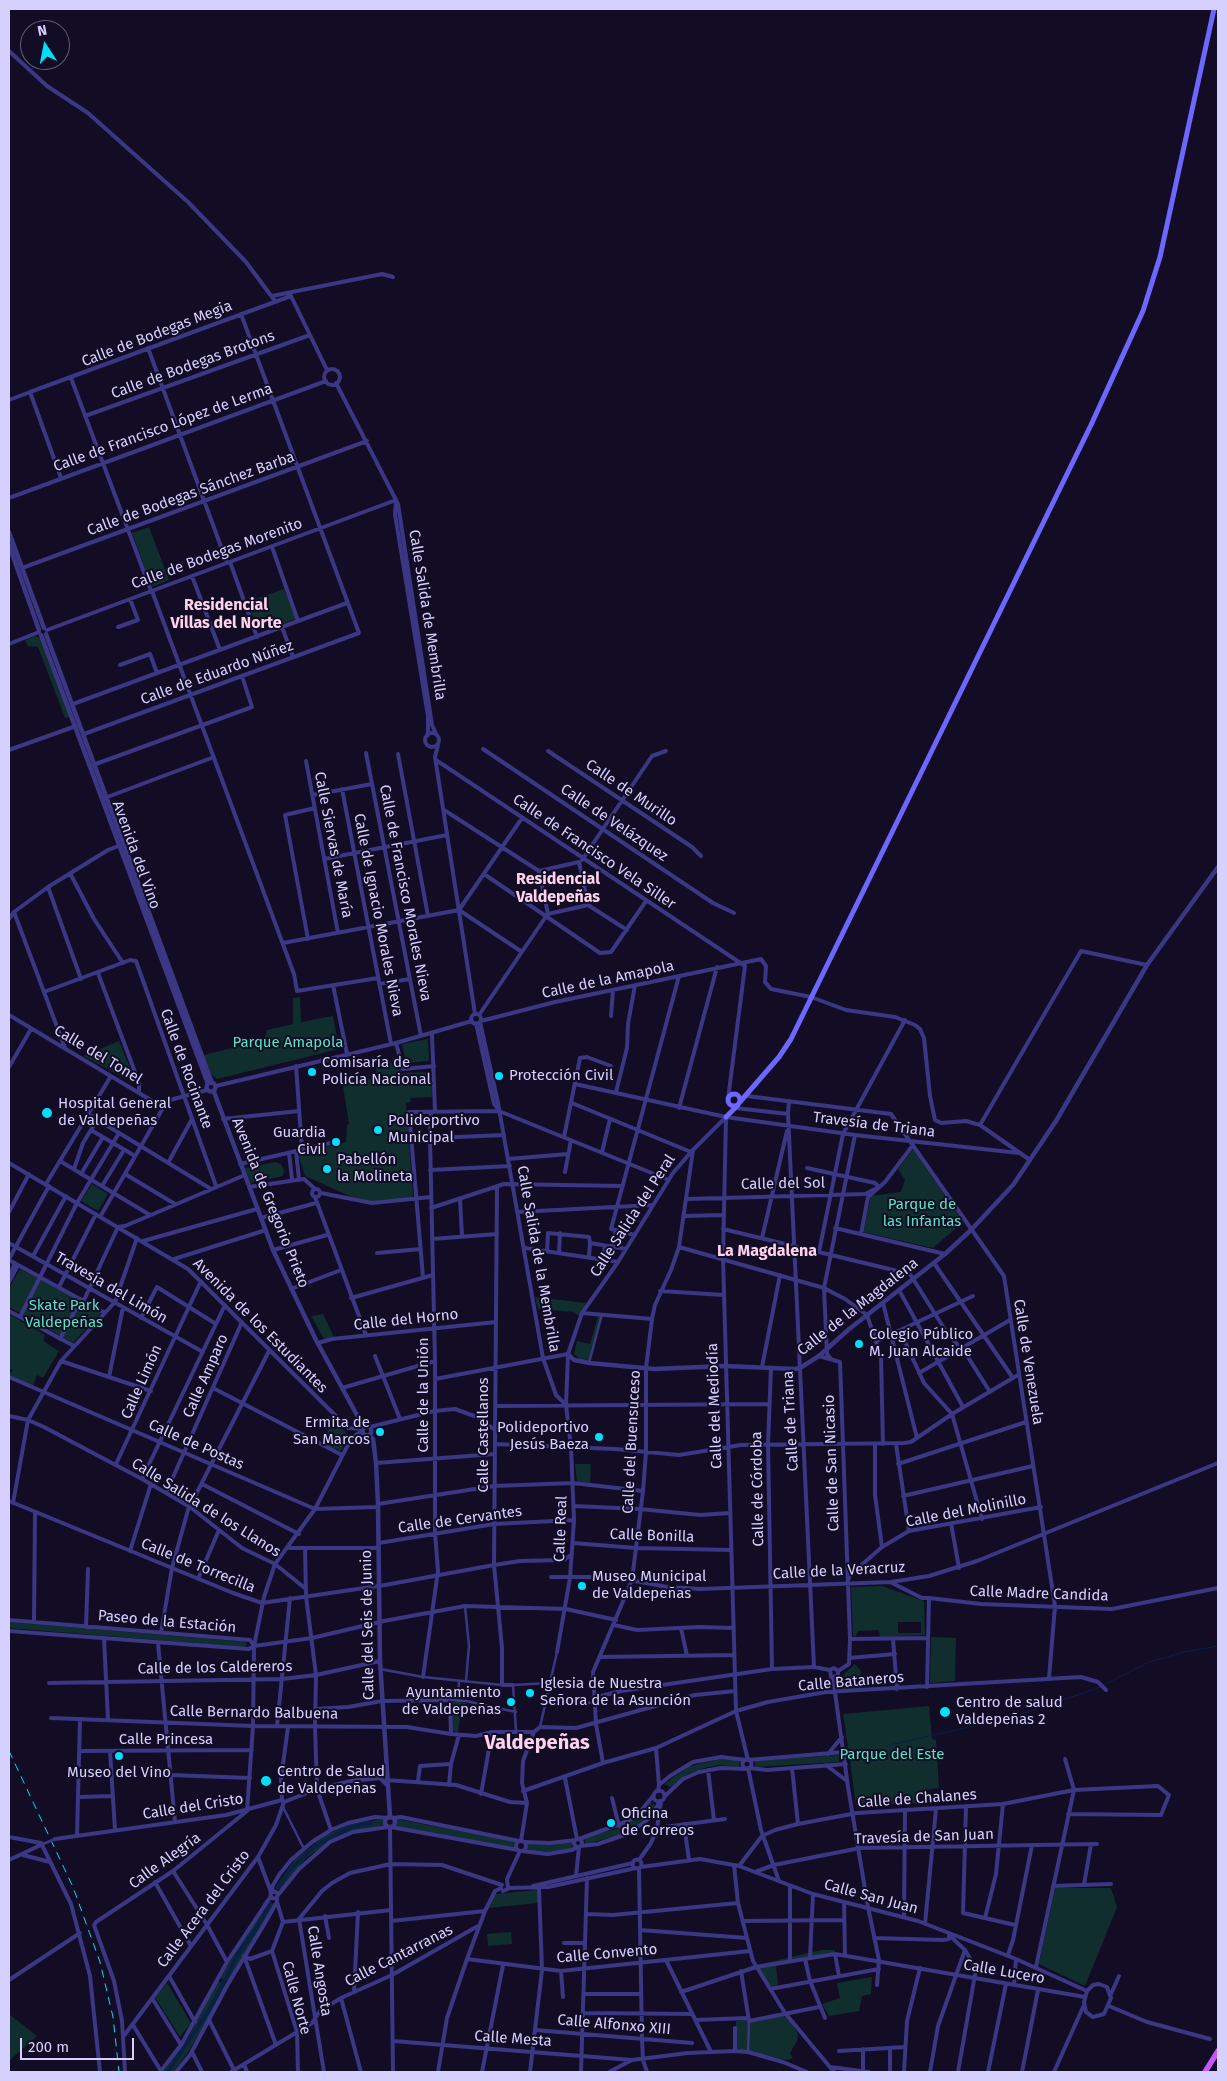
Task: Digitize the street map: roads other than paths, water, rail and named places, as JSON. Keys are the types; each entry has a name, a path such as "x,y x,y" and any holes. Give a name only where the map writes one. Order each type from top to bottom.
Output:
{"main road":[{"name":"Calle Salida del Peral","path":"726,1117 748,1095 791,1039 1091,425 1143,311 1160,256 1214,9"},
{"path":"735,1095 740,1097 738,1105 732,1106 728,1100 735,1095 748,1095"},
{"name":"Calle del Mediodía","path":"726,1117 728,1100"},
{"path":"1205,2072 1218,2051"}],"street":[{"path":"9,51 47,86 88,113 188,202 246,262 275,302"},
{"path":"272,296 382,274 393,277"},
{"name":"Calle de Bodegas Megia","path":"9,400 291,296 310,335"},
{"path":"73,704 347,603 241,314"},
{"path":"310,335 327,370 326,381 330,384 336,383 340,377 339,372 332,369 327,370"},
{"name":"Calle de Bodegas Brotons","path":"85,416 310,335"},
{"path":"148,348 204,502 257,637"},
{"path":"71,378 283,943 294,974 297,991 378,978"},
{"name":"Calle de Francisco López de Lerma","path":"9,498 180,433 326,381"},
{"name":"Calle Salida de Membrilla","path":"336,383 399,506 432,725 436,734"},
{"path":"30,392 61,478"},
{"name":"Calle de Bodegas Sánchez Barba","path":"22,568 367,441"},
{"name":"Calle Salida de Membrilla","path":"396,500 395,514 428,716 428,735"},
{"name":"Calle de Bodegas Morenito","path":"9,644 396,500"},
{"name":"Avenida del Vino","path":"9,532 43,632 73,704 78,725 84,734 102,799 212,1084"},
{"name":"Avenida del Vino","path":"9,545 92,765 108,797 121,845"},
{"path":"272,547 298,621"},
{"path":"192,576 220,650"},
{"path":"118,627 138,620 130,599"},
{"name":"Calle de Eduardo Núñez","path":"84,734 358,633 347,603"},
{"path":"282,627 293,657"},
{"path":"120,665 150,654 157,673"},
{"path":"92,765 252,707 242,676"},
{"path":"9,750 78,725"},
{"path":"436,759 425,740 428,735 436,734 439,738 436,759 477,1014"},
{"path":"428,746 438,745"},
{"name":"Calle de Velázquez","path":"483,749 713,903 734,913"},
{"name":"Calle de Murillo","path":"548,751 692,847 701,856"},
{"path":"539,871 579,862 584,859 652,756 666,752"},
{"name":"Calle de Francisco Morales Nieva","path":"366,753 421,1036"},
{"path":"398,754 428,916"},
{"path":"102,799 214,757"},
{"name":"Calle de Francisco Vela Siller","path":"436,759 740,963"},
{"name":"Calle Siervas de María","path":"306,762 338,933"},
{"path":"312,795 372,784"},
{"name":"Calle de Ignacio Morales Nieva","path":"342,790 391,1044"},
{"path":"308,939 285,815 315,808"},
{"path":"444,810 539,871 547,915"},
{"path":"283,943 459,910 522,818"},
{"path":"324,859 447,835"},
{"path":"9,919 14,912 48,887 121,845"},
{"path":"579,862 588,905 627,930"},
{"name":"Calle de la Magdalena","path":"568,1354 574,1360 590,1363 646,1368 725,1366 800,1368 819,1356 945,1254 971,1230 1013,1185 1056,1121 1147,965 1218,867"},
{"path":"44,992 123,963 94,919 70,873"},
{"path":"484,874 547,915 600,953 611,952 646,901"},
{"path":"48,887 81,979"},
{"path":"477,1022 472,1017 477,1014 547,915 588,905"},
{"path":"459,910 522,952"},
{"path":"14,912 65,1048"},
{"path":"980,1125 1081,951 1147,965"},
{"name":"Calle de la Amapola","path":"212,1084 754,959 764,961 766,966 766,987 811,997"},
{"name":"Calle de Rocinante","path":"123,963 134,960 216,1186"},
{"name":"Calle del Mediodía","path":"728,1100 745,966 740,963"},
{"path":"680,1108 680,1100 717,967"},
{"path":"98,973 139,1083 139,1093"},
{"path":"635,1234 611,1229 679,976"},
{"path":"379,984 410,979"},
{"path":"333,985 346,1054"},
{"path":"616,1092 627,1048 628,1024 636,985"},
{"path":"611,1016 613,990"},
{"path":"811,997 846,1010 905,1020 920,1029 924,1038 930,1096 935,1120 941,1123 966,1121 980,1125 1030,1160"},
{"name":"Calle Salida de la Membrilla","path":"477,1014 494,1104 500,1111 543,1358 556,1395 566,1405"},
{"name":"Calle del Tonel","path":"9,1015 154,1102 167,1101 207,1090"},
{"path":"819,1252 843,1134 905,1020"},
{"path":"9,1067 31,1029"},
{"name":"Calle de la Unión","path":"423,1677 438,1573 435,1533 435,1361 430,1170 434,1066 432,1034"},
{"path":"396,1043 403,1069 434,1066"},
{"path":"564,1137 580,1058 586,1057 611,1066"},
{"path":"296,1066 302,1150"},
{"path":"105,1313 9,1260 60,1161 111,1076"},
{"path":"212,1084 214,1092 207,1090 212,1084"},
{"name":"Travesía de Triana","path":"575,1084 726,1117 912,1143 1019,1153"},
{"name":"Calle del Mediodía","path":"730,1085 735,1095"},
{"name":"Avenida de Gregorio Prieto","path":"214,1092 273,1250 318,1343 365,1429"},
{"name":"Calle de Venezuela","path":"748,1095 891,1114 1004,1276 1055,1606 1049,1678"},
{"path":"59,1286 98,1215 114,1193 167,1101"},
{"name":"Calle de Triana","path":"789,1101 788,1126 814,1667"},
{"path":"572,1103 692,1151"},
{"path":"738,1105 788,1114"},
{"path":"223,1119 299,1111"},
{"path":"423,1277 409,1112 500,1111 669,1180"},
{"path":"88,1114 211,1189"},
{"name":"Calle del Mediodía","path":"726,1117 723,1258 735,1691 736,1711 748,1760"},
{"name":"Calle Salida del Peral","path":"568,1354 582,1313 618,1262 669,1180 692,1151 726,1117"},
{"path":"168,1163 192,1119"},
{"path":"602,1152 610,1119"},
{"path":"74,1169 97,1120"},
{"path":"762,1238 788,1126"},
{"path":"91,1130 135,1156"},
{"path":"20,1317 77,1203 119,1133"},
{"path":"410,1139 504,1135"},
{"path":"831,1359 828,1354 824,1288 854,1135"},
{"path":"81,1174 103,1137"},
{"path":"565,1172 572,1140"},
{"path":"240,1164 334,1142"},
{"path":"861,1234 868,1197 879,1187 912,1143"},
{"path":"102,1186 124,1150"},
{"path":"296,1151 299,1179"},
{"name":"Calle del Buensuceso","path":"603,1763 593,1698 594,1672 632,1580 646,1452 646,1368 652,1319 660,1291 671,1270 679,1247 692,1151"},
{"path":"288,1153 292,1179"},
{"path":"508,1159 568,1154"},
{"path":"60,1161 150,1215"},
{"name":"Avenida de los Estudiantes","path":"9,1163 174,1259 201,1281 348,1428 365,1429"},
{"path":"430,1170 510,1166"},
{"path":"807,1168 875,1183 879,1187"},
{"path":"9,1212 28,1174"},
{"path":"125,1174 175,1204"},
{"path":"60,1339 90,1289 118,1227 245,1175"},
{"path":"249,1187 292,1179 304,1179 314,1189 319,1189 321,1193 372,1203 431,1197"},
{"path":"431,1208 497,1186 623,1186"},
{"name":"Calle Castellanos","path":"497,1186 494,1565 502,1648 502,1685"},
{"name":"Calle del Sol","path":"687,1199 865,1194 879,1187"},
{"path":"314,1189 312,1194 315,1197 327,1235 366,1335"},
{"path":"315,1197 321,1193"},
{"path":"33,1256 66,1196"},
{"path":"460,1199 462,1236"},
{"path":"261,1218 316,1203"},
{"path":"518,1212 653,1205"},
{"path":"143,1241 257,1209"},
{"path":"684,1216 723,1215"},
{"path":"835,1228 945,1254"},
{"path":"723,1229 910,1274 935,1314 990,1392"},
{"path":"174,1259 266,1230"},
{"path":"612,1247 616,1230"},
{"path":"547,1251 548,1233 589,1237 589,1257"},
{"path":"432,1239 497,1234"},
{"path":"558,1253 560,1234"},
{"path":"273,1250 327,1235"},
{"path":"11,1502 28,1420 61,1361 115,1302 137,1238"},
{"name":"Travesía del Limón","path":"9,1243 203,1352"},
{"path":"590,1243 626,1249"},
{"path":"603,1260 604,1246"},
{"path":"679,1247 824,1288 845,1299 868,1315 881,1357 882,1444"},
{"path":"377,1254 420,1248"},
{"path":"525,1248 618,1262"},
{"path":"934,1263 1013,1378"},
{"path":"9,1276 17,1264"},
{"path":"9,1282 17,1264"},
{"path":"291,1289 341,1270"},
{"path":"351,1298 433,1275"},
{"path":"762,1367 780,1275"},
{"name":"Calle Limón","path":"116,1464 201,1281"},
{"path":"141,1318 157,1288 216,1324"},
{"path":"899,1290 963,1407"},
{"path":"660,1291 724,1295"},
{"path":"877,1341 973,1296"},
{"path":"884,1303 917,1438"},
{"path":"142,1479 225,1305"},
{"path":"109,1377 123,1307"},
{"path":"9,1311 74,1346"},
{"path":"582,1313 652,1319"},
{"path":"590,1363 602,1314"},
{"path":"919,1373 1010,1320"},
{"name":"Calle Amparo","path":"166,1494 242,1322"},
{"name":"Calle del Horno","path":"318,1343 323,1340 496,1322"},
{"path":"900,1331 924,1384 952,1414 982,1519"},
{"path":"162,1633 172,1568 190,1508 269,1351"},
{"path":"435,1378 568,1354"},
{"name":"Calle Real","path":"540,1727 566,1609 573,1543 573,1483 566,1405 568,1354"},
{"path":"375,1356 400,1419"},
{"path":"819,1356 831,1359"},
{"name":"Calle de San Nicasio","path":"831,1359 840,1362 848,1582"},
{"path":"61,1361 151,1391"},
{"path":"342,1388 435,1361"},
{"name":"Calle de Córdoba","path":"771,1368 768,1444 772,1669"},
{"path":"495,1444 571,1447 680,1455 741,1445 896,1444 911,1442 963,1407 1018,1375"},
{"name":"Calle de Postas","path":"9,1377 315,1509 378,1506 494,1486 573,1483 643,1491"},
{"path":"213,1388 342,1455"},
{"path":"495,1406 769,1404"},
{"path":"247,1811 252,1750 254,1646 262,1603 276,1564 315,1509 352,1437 365,1429 434,1411 461,1410 477,1417 495,1430"},
{"name":"Calle Salida de los Llanos","path":"9,1416 28,1420 116,1464 151,1484 190,1508 242,1548 276,1564 306,1589"},
{"path":"898,1464 1026,1422"},
{"name":"Calle del Seis de Junio","path":"365,1429 366,1435 373,1439 376,1463 380,1585 380,1669 390,1818"},
{"path":"875,1444 875,1495 882,1547"},
{"path":"896,1444 909,1531"},
{"path":"376,1463 495,1454"},
{"name":"Calle de la Veracruz","path":"551,1578 614,1577 667,1587 891,1582 960,1568 1218,1463"},
{"path":"903,1496 1033,1466"},
{"path":"130,1551 151,1484"},
{"path":"202,1484 299,1534"},
{"name":"Calle de Torrecilla","path":"11,1502 198,1579 262,1603 520,1561 564,1560"},
{"path":"574,1506 640,1509 700,1515 730,1513"},
{"name":"Calle del Molinillo","path":"848,1574 882,1547 909,1531 1040,1507"},
{"path":"34,1621 36,1512"},
{"name":"Calle de Cervantes","path":"289,1548 305,1549 379,1545 435,1533 494,1524 574,1520"},
{"path":"951,1523 960,1568"},
{"path":"198,1579 219,1530"},
{"name":"Calle Bonilla","path":"573,1543 636,1548 731,1550"},
{"path":"305,1549 306,1596 316,1675 317,1789 331,1830"},
{"path":"570,1568 564,1560 572,1554"},
{"path":"86,1627 88,1569"},
{"path":"838,1671 847,1666 849,1658 848,1582"},
{"name":"Calle Madre Candida","path":"891,1582 922,1598 981,1604 1112,1609 1218,1588"},
{"path":"277,1726 290,1598"},
{"path":"927,1687 929,1598"},
{"path":"254,1646 286,1643 379,1622 465,1606 566,1609 637,1630 733,1628"},
{"path":"465,1606 469,1646 466,1682"},
{"name":"Paseo de la Estación","path":"9,1620 250,1640 254,1646 249,1649 9,1631"},
{"path":"682,1628 687,1656"},
{"path":"104,1638 108,1720"},
{"path":"850,1640 928,1638"},
{"path":"893,1639 897,1689"},
{"path":"158,1643 175,1822"},
{"path":"849,1658 895,1654"},
{"path":"600,1657 734,1655"},
{"name":"Calle de los Caldereros","path":"49,1683 282,1679 316,1675 380,1661"},
{"path":"593,1698 621,1691 772,1669 814,1667 830,1670 834,1668 838,1671"},
{"path":"380,1669 423,1677 502,1685 549,1683"},
{"path":"830,1670 830,1675 833,1678 847,1781 860,1848 868,1907 879,1960 877,1985"},
{"path":"833,1678 838,1676 838,1671"},
{"name":"Calle Bataneros","path":"523,1791 565,1778 603,1763 656,1748 736,1711 768,1702 834,1692 1049,1678 1081,1677 1104,1687"},
{"path":"458,1701 459,1681"},
{"path":"513,1685 516,1731"},
{"path":"438,2072 447,2018 478,1926 495,1891 504,1886 520,1850 526,1848 522,1841 527,1803 523,1791 523,1760 534,1732 540,1727 568,1729 596,1724 695,1695 735,1691"},
{"path":"315,1709 348,1707 382,1701 450,1700 516,1712"},
{"path":"450,1700 452,1734"},
{"path":"546,1700 594,1703"},
{"name":"Calle Bernardo Balbuena","path":"51,1718 288,1727 407,1727 476,1736 492,1732 534,1732"},
{"path":"77,1836 80,1719"},
{"path":"288,1727 281,1779 283,1803 304,1849"},
{"path":"481,1794 492,1732"},
{"path":"449,1785 451,1764 459,1735"},
{"path":"828,1754 842,1737"},
{"path":"133,2024 161,2072 181,2045 227,1962 272,1894 272,1887 279,1875 304,1849 331,1830 360,1820 401,1817 522,1841 550,1843 577,1839 619,1826 638,1814 658,1791 660,1785 656,1748"},
{"name":"Calle Princesa","path":"80,1751 252,1750"},
{"path":"110,1751 115,1830"},
{"path":"660,1785 670,1776 693,1762 721,1757 748,1760 844,1752"},
{"path":"1036,1967 1074,1790 1064,1759"},
{"path":"748,1760 743,1764 748,1768 762,1836 779,1882"},
{"path":"748,1760 752,1764 748,1768"},
{"path":"418,1781 420,1766 451,1764"},
{"path":"176,2072 181,2070 192,2052 277,1898 299,1869 330,1842 353,1832 390,1827 548,1854 598,1844 630,1833 652,1816 665,1796 683,1779 708,1770 748,1768 755,1770 846,1764"},
{"path":"826,1766 847,1781"},
{"path":"792,1768 798,1824"},
{"path":"386,1769 380,1778 387,1782 418,1781 449,1785 510,1802 527,1803"},
{"path":"708,1770 714,1820"},
{"path":"170,1775 250,1778"},
{"name":"Calle del Cristo","path":"9,1860 55,1839 226,1816 283,1803 317,1789 351,1781 380,1778"},
{"path":"565,1778 577,1839 574,1843 579,1847"},
{"name":"Calle de Chalanes","path":"762,1836 775,1830 798,1824 853,1814 1004,1804 1074,1790 1158,1786 1169,1795 1161,1815 1068,1814"},
{"path":"658,1791 662,1792 665,1796"},
{"path":"654,1795 655,1800 661,1801"},
{"path":"78,1797 112,1796"},
{"path":"612,1798 619,1826"},
{"path":"523,1888 540,1888 639,1860 651,1843 657,1828 661,1801"},
{"name":"Calle Acera del Cristo","path":"122,2037 258,1857 276,1824 283,1803"},
{"path":"985,1918 996,1874 1004,1804"},
{"path":"966,1806 963,1914 1015,1925"},
{"path":"925,1924 936,1809"},
{"path":"904,1917 905,1810"},
{"name":"Calle Alegría","path":"122,2037 114,1981 94,1925 155,1882 173,1872 247,1811"},
{"path":"226,1816 229,1824"},
{"path":"652,1816 659,1818"},
{"path":"390,1818 385,1822 390,1827 393,2072"},
{"path":"390,1818 395,1822 390,1827"},
{"path":"657,1828 725,1819"},
{"path":"684,1824 689,1860"},
{"path":"762,1836 736,1865 738,1902 750,1952 756,1967 785,2013 834,2072"},
{"path":"9,1837 42,1845 71,1904 90,1976 100,2072"},
{"path":"520,1850 516,1845 522,1841"},
{"path":"1084,1885 1091,1844"},
{"name":"Travesía de San Juan","path":"755,1872 774,1865 860,1848 1097,1844"},
{"path":"1008,1955 1013,1940 1032,1845"},
{"path":"577,1878 579,1847"},
{"path":"22,1854 50,1862"},
{"path":"258,1857 272,1894 277,1898 283,1922 358,1912 391,1910"},
{"path":"639,1860 642,1863 638,1868 641,2014 643,2060 647,2072"},
{"name":"Calle San Juan","path":"577,1878 587,1878 689,1860 736,1865 813,1894 868,1907 925,1924 949,1935 1008,1955 1086,1992"},
{"path":"633,1863 638,1868"},
{"name":"Calle Angosta","path":"324,2072 299,1919 332,1883 361,1870 391,1864 442,1865 504,1886 523,1888"},
{"path":"173,1872 206,1924 227,1962"},
{"path":"523,1888 577,1878"},
{"path":"581,2072 587,1878"},
{"path":"155,1882 191,1946"},
{"path":"1053,1886 1111,1884"},
{"path":"790,1886 790,1962"},
{"path":"530,2072 542,1970 540,1888"},
{"path":"813,1894 808,1959 810,1981 825,2018"},
{"path":"587,1914 640,1913 738,1902"},
{"path":"844,1902 845,1955"},
{"path":"391,1921 485,1911"},
{"path":"354,1992 358,1912"},
{"path":"325,1916 329,1938"},
{"path":"743,1921 844,1920"},
{"name":"Calle Norte","path":"283,1922 272,1951 296,2032 298,2072"},
{"name":"Calle Cantarranas","path":"233,2071 296,2032 315,2019 320,2011 341,1998 392,1975 478,1926"},
{"path":"640,1930 747,1938"},
{"path":"9,1980 80,1933"},
{"path":"874,1938 943,1940 949,1939 949,1935 965,1950 976,1969 958,2072"},
{"path":"564,1943 586,1943"},
{"path":"930,2072 938,2026 965,1950"},
{"path":"244,1956 250,1959 272,1951"},
{"name":"Calle Convento","path":"467,1959 561,1971 750,1952"},
{"path":"835,1954 840,1976"},
{"name":"Calle Lucero","path":"681,1992 756,1967 835,1954 879,1960 1085,1997"},
{"path":"244,1956 276,2045"},
{"path":"1014,1985 1016,1959"},
{"path":"666,1960 711,2052"},
{"path":"482,2072 503,1965"},
{"path":"904,2072 907,2021 920,1968"},
{"path":"770,1989 879,1969"},
{"path":"561,1971 563,1997"},
{"path":"741,1971 748,2019 748,2052"},
{"path":"168,1976 195,2022"},
{"path":"1084,2005 1086,2012 1093,2017 1104,2014 1109,2006 1111,1994 1119,1976"},
{"path":"988,2072 1006,1984"},
{"path":"1054,2072 1084,2005 1086,1992 1093,1985 1099,1984 1107,1987 1111,1994"},
{"path":"1022,2072 1038,1990"},
{"path":"584,1994 641,1994"},
{"path":"152,1998 181,2045"},
{"path":"341,1998 361,2072"},
{"path":"1109,2006 1147,2022 1210,2039"},
{"path":"695,2020 748,2019 819,2007"},
{"path":"584,2013 692,2014"},
{"path":"209,2020 233,2071"},
{"path":"735,2028 735,2051"},
{"name":"Calle Alfonxo XIII","path":"535,2030 690,2043 688,2053"},
{"path":"122,2037 125,2072"},
{"name":"Calle Mesta","path":"393,2041 632,2060 688,2053 735,2051 748,2052 783,2062 807,2072"},
{"path":"838,2051 906,2047"},
{"path":"890,2048 890,2072"},
{"path":"863,2049 863,2072"},
{"path":"192,2052 202,2072"},
{"path":"609,2072 632,2060"},
{"path":"244,2064 247,2072"},
{"path":"830,2067 869,2072"}],"waterway":[{"path":"1104,1685 1149,1662 1184,1652 1218,1646"},
{"path":"885,1746 1009,1718 1101,1687"},
{"path":"371,1823 384,1823"},
{"path":"278,1888 290,1870 312,1848 351,1827 371,1823"},
{"path":"168,2072 211,2007 238,1954 256,1929 270,1903"}],"railway":[{"path":"9,1751 73,1887 100,1962 113,2017 119,2072"}],"place":[{"name":"Comisaría de Policía Nacional","path":"312,1072"},
{"name":"Protección Civil","path":"499,1076"},
{"name":"Hospital General de Valdepeñas","path":"47,1113"},
{"name":"Polideportivo Municipal","path":"378,1130"},
{"name":"Guardia Civil","path":"336,1142"},
{"name":"Pabellón la Molineta","path":"327,1169"},
{"name":"Colegio Público M. Juan Alcaide","path":"859,1344"},
{"name":"Ermita de San Marcos","path":"380,1432"},
{"name":"Polideportivo Jesús Baeza","path":"599,1437"},
{"name":"Museo Municipal de Valdepeñas","path":"582,1586"},
{"name":"Iglesia de Nuestra Señora de la Asunción","path":"530,1693"},
{"name":"Ayuntamiento de Valdepeñas","path":"511,1702"},
{"name":"Centro de salud Valdepeñas 2","path":"945,1712"},
{"name":"Museo del Vino","path":"119,1756"},
{"name":"Centro de Salud de Valdepeñas","path":"266,1781"},
{"name":"Oficina de Correos","path":"611,1823"}],"district":[{"name":"Residencial Villas del Norte","path":"226,615"},
{"name":"Residencial Valdepeñas","path":"558,889"},
{"name":"La Magdalena","path":"767,1252"},
{"name":"Valdepeñas","path":"537,1743"}],"park label":[{"name":"Parque Amapola","path":"288,1043"},
{"name":"Parque de las Infantas","path":"922,1214"},
{"name":"Skate Park Valdepeñas","path":"64,1314"},
{"name":"Parque del Este","path":"892,1755"}]}
